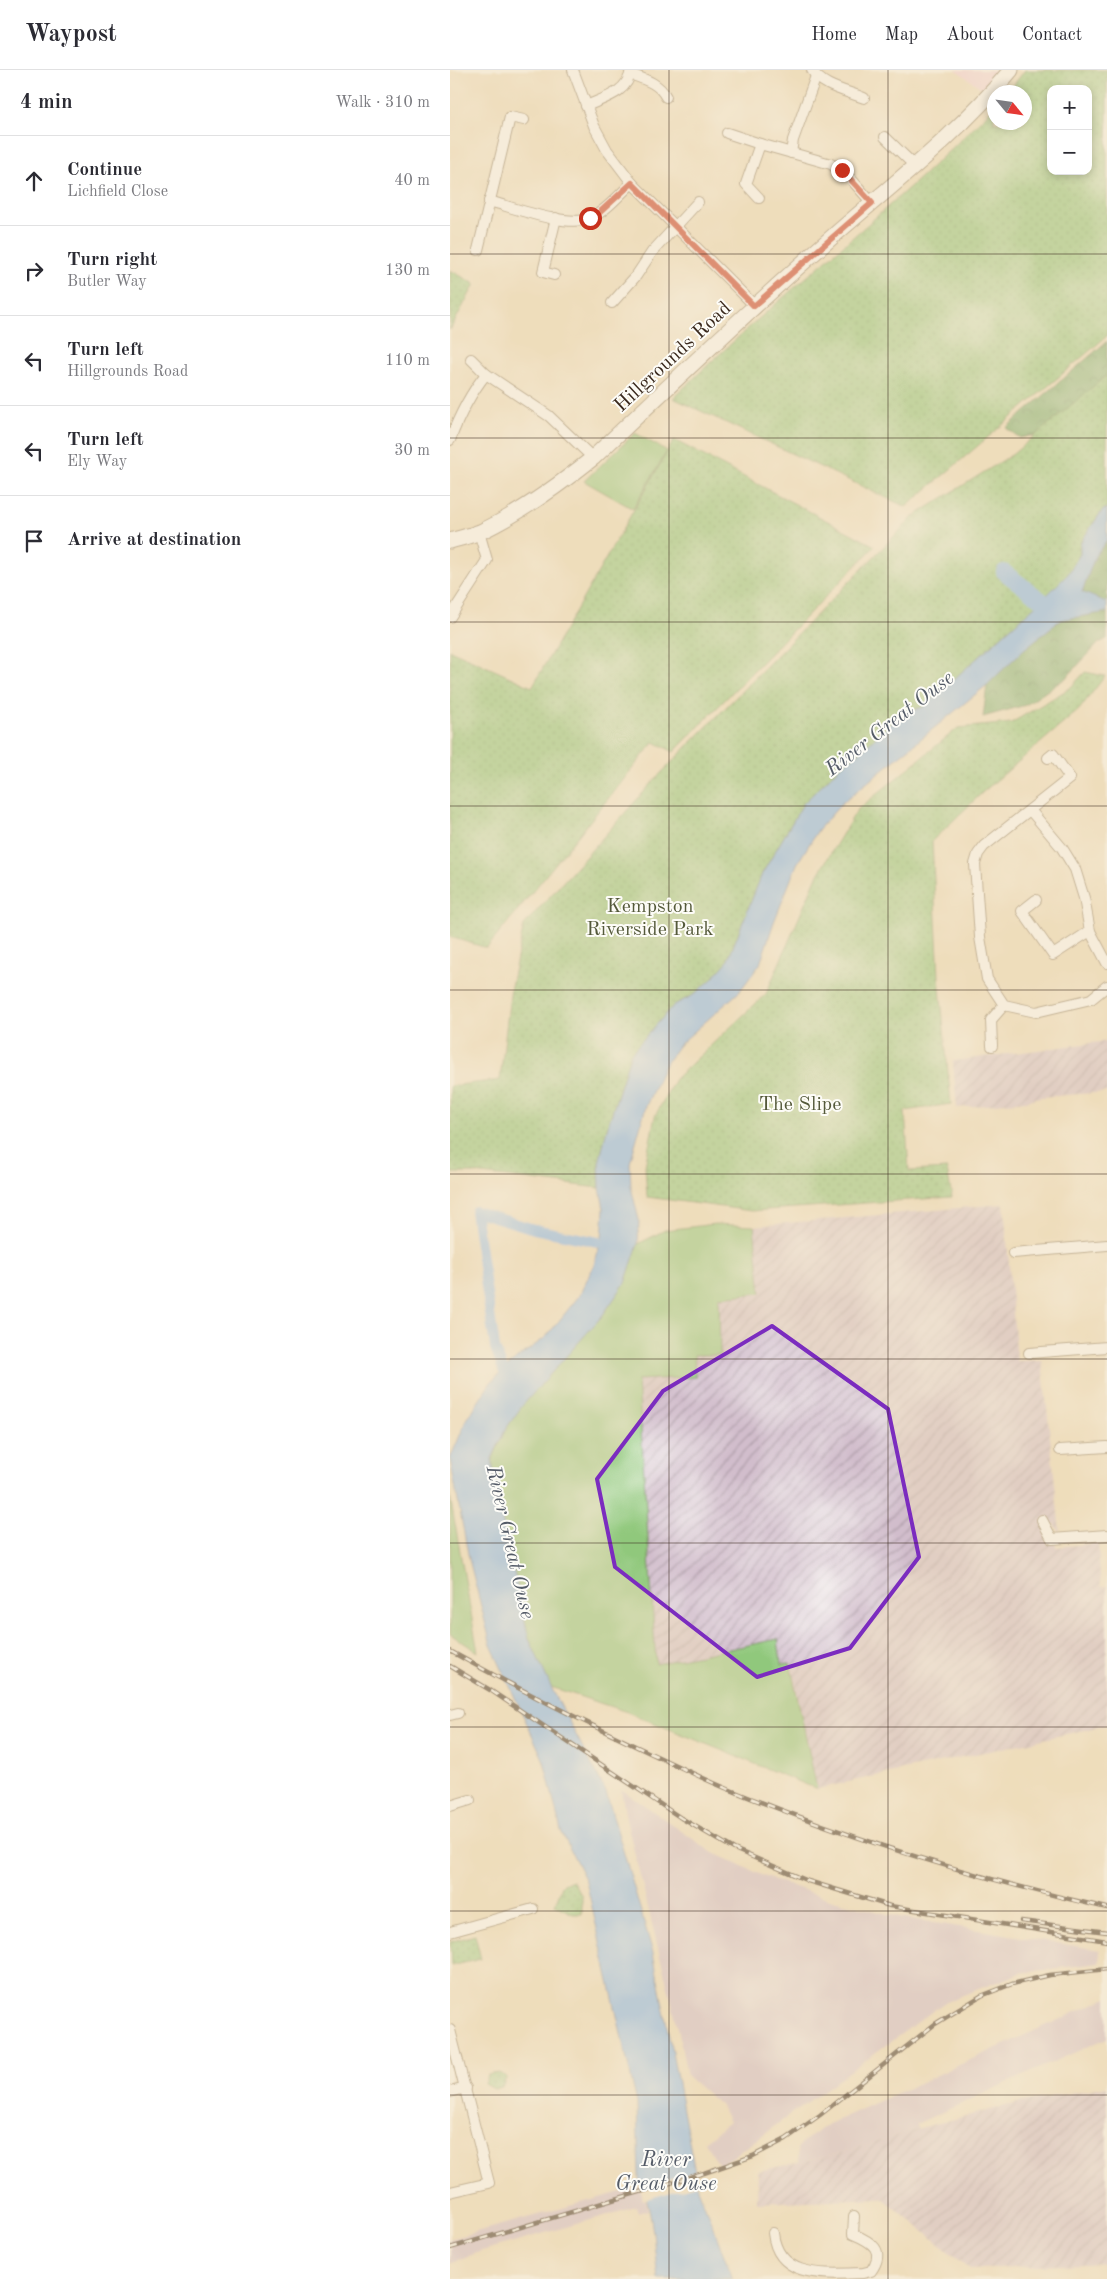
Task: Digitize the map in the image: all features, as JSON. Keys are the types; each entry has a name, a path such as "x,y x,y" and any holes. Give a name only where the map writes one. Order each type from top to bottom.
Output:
{"street":[{"path":"573,70 586,106 607,150 632,183 754,306"},
{"name":"Hillgrounds Road","path":"450,541 479,532 566,480 592,458 754,306 916,167 985,102 1011,70"},
{"path":"586,106 621,89 630,72 665,91"},
{"path":"791,153 793,140 814,73 823,82 864,98"},
{"path":"478,250 510,117 524,120"},
{"path":"727,133 831,164 851,179 872,203"},
{"path":"885,137 916,167"},
{"path":"759,198 746,184 760,144"},
{"path":"489,201 556,218 578,221 599,213 632,183"},
{"path":"612,303 636,276 652,252 674,226 698,202"},
{"path":"554,275 542,272 556,218"},
{"path":"471,359 486,374 549,416 592,458"},
{"path":"450,440 465,406 486,374"},
{"path":"450,618 487,560 479,532"},
{"path":"1048,758 1053,754 1070,778 984,846 978,854 976,864 980,937 987,979 1004,1005 1036,1012 1091,999 1107,986"},
{"path":"1030,810 1062,848 1075,869 1084,898 1090,931 1107,963"},
{"path":"1036,900 1022,911 1053,954 1090,931"},
{"path":"992,1046 991,1020 1004,1005"},
{"path":"1013,1253 1107,1245"},
{"path":"1029,1353 1107,1347"},
{"path":"1060,1450 1107,1447"},
{"path":"1042,1520 1052,1540 1107,1535"},
{"path":"450,1806 470,1800"},
{"path":"450,1932 533,1909"},
{"path":"450,2030 489,2182 450,2192"},
{"path":"450,2092 466,2088"},
{"path":"773,2233 774,2248 783,2262 804,2274 821,2276 871,2271 878,2259 877,2250 866,2240 853,2234 854,2216"}],"highlighted area":[{"path":"772,1326 888,1409 919,1557 850,1648 757,1677 615,1567 597,1479 663,1391"}],"shaded area":[{"path":"956,70 999,70 983,89"},
{"path":"1107,1041 1107,1092 1040,1097 1026,1101 957,1108 953,1061"},
{"path":"1004,1204 1017,1361 1042,1360 1060,1532 1053,1523 1056,1547 1098,1543 1101,1587 1107,1586 1107,1725 817,1789 791,1663 656,1665 638,1380 695,1377 694,1355 719,1296 760,1293 754,1226"},
{"path":"621,1789 713,1853 766,1877 833,1900 899,1917 1100,1950 1099,1963 1020,1973 945,2002 720,2166 704,2142 729,2122 721,2106 687,2076 678,2028 626,1819"},
{"path":"1107,1998 1107,2038 916,2124 917,2129 841,2153 799,2162 798,2147 820,2128"},
{"path":"1107,2086 1107,2263 970,2269 883,2198 757,2203 758,2171 841,2153 920,2128 1017,2103"},
{"path":"643,2186 648,2210 638,2213 636,2207 482,2251 450,2263 450,2239"}],"green space":[{"path":"1025,70 1107,70 1107,336 906,507 673,398 752,324 916,182 987,114 987,130 1032,130 1032,85 1013,85"},
{"path":"450,270 475,284 450,330"},
{"path":"1107,341 1107,412 1081,426 1020,438 1006,428"},
{"name":"Kempston Riverside Park","path":"1107,375 1107,508 1102,511 1080,543 1080,554 1068,574 923,707 900,715 859,753 840,767 803,804 762,874 727,962 711,980 692,996 674,1005 631,1053 607,1129 599,1163 600,1188 473,1173 450,1173 450,1086 500,1080 511,986 524,925 661,773 914,516 1013,454"},
{"path":"635,433 667,451 633,509 584,481"},
{"path":"674,440 875,546 674,752 654,742 487,948 450,937 450,650 532,687"},
{"path":"1107,540 1107,601 1105,602 1082,593 1095,556"},
{"path":"1107,612 1107,639 1099,643 1066,678 1026,705 983,717 987,685 1023,650 1061,620"},
{"name":"The Slipe","path":"1085,672 1105,676 1079,710 983,792 932,841 939,977 951,1104 905,1111 909,1171 947,1169 952,1197 752,1211 647,1197 645,1166 655,1116 675,1079 766,994 817,876 857,810 958,728 1011,723 1070,688"},
{"path":"715,1224 754,1226 761,1293 719,1297 720,1355 694,1355 695,1377 638,1380 656,1664 778,1639 781,1664 790,1663 817,1789 627,1712 551,1687 529,1639 499,1505 492,1460 505,1430 522,1406 602,1316 625,1283 638,1244 665,1230"},
{"path":"450,1496 478,1652 450,1634"},
{"path":"572,1880 582,1896 582,1914 573,1914 555,1905 562,1885"},
{"path":"475,1935 481,1959 451,1966 450,1942"},
{"path":"499,2073 507,2077 502,2087 494,2089 485,2084 488,2075"}],"water":[{"name":"River Great Ouse","path":"1107,508 1107,540 1095,556 1082,592 1105,602 1107,601 1107,612 1060,620 1023,650 987,685 842,803 818,830 797,864 760,964 739,992 679,1045 664,1066 646,1106 630,1163 631,1187 639,1220 638,1244 625,1283 602,1316 522,1406 505,1430 492,1459 499,1505 529,1639 551,1687 606,1792 653,1953 698,2188 733,2279 658,2279 650,2214 644,2190 639,2180 637,2103 586,1881 561,1831 544,1761 491,1645 469,1559 450,1459 466,1421 491,1382 516,1359 546,1337 579,1296 594,1265 602,1237 604,1209 600,1188 599,1163 607,1129 631,1053 674,1005 692,996 711,980 727,962 762,874 803,804 840,767 859,753 900,715 923,707 1044,598 1068,574 1080,554 1080,543 1102,511"}],"pier":[{"path":"697,2171 700,2184 643,2200 640,2187"}],"waterway":[{"path":"1004,572 1053,609 1057,603"},
{"path":"508,1383 495,1348 475,1211 534,1229 613,1245"}],"railway":[{"path":"450,1651 627,1742 709,1781 774,1807 868,1841 963,1871 1107,1908"},
{"path":"450,1666 490,1690 681,1818 734,1849 808,1881 890,1906 1107,1941"},
{"path":"1021,1921 1107,1932"},
{"path":"450,2248 704,2173 753,2156 786,2139 820,2115 935,2024 981,1996 1012,1984 1050,1975 1107,1969"}],"route":[{"path":"590,218 599,213 632,183 754,306 872,203 842,170"}]}
